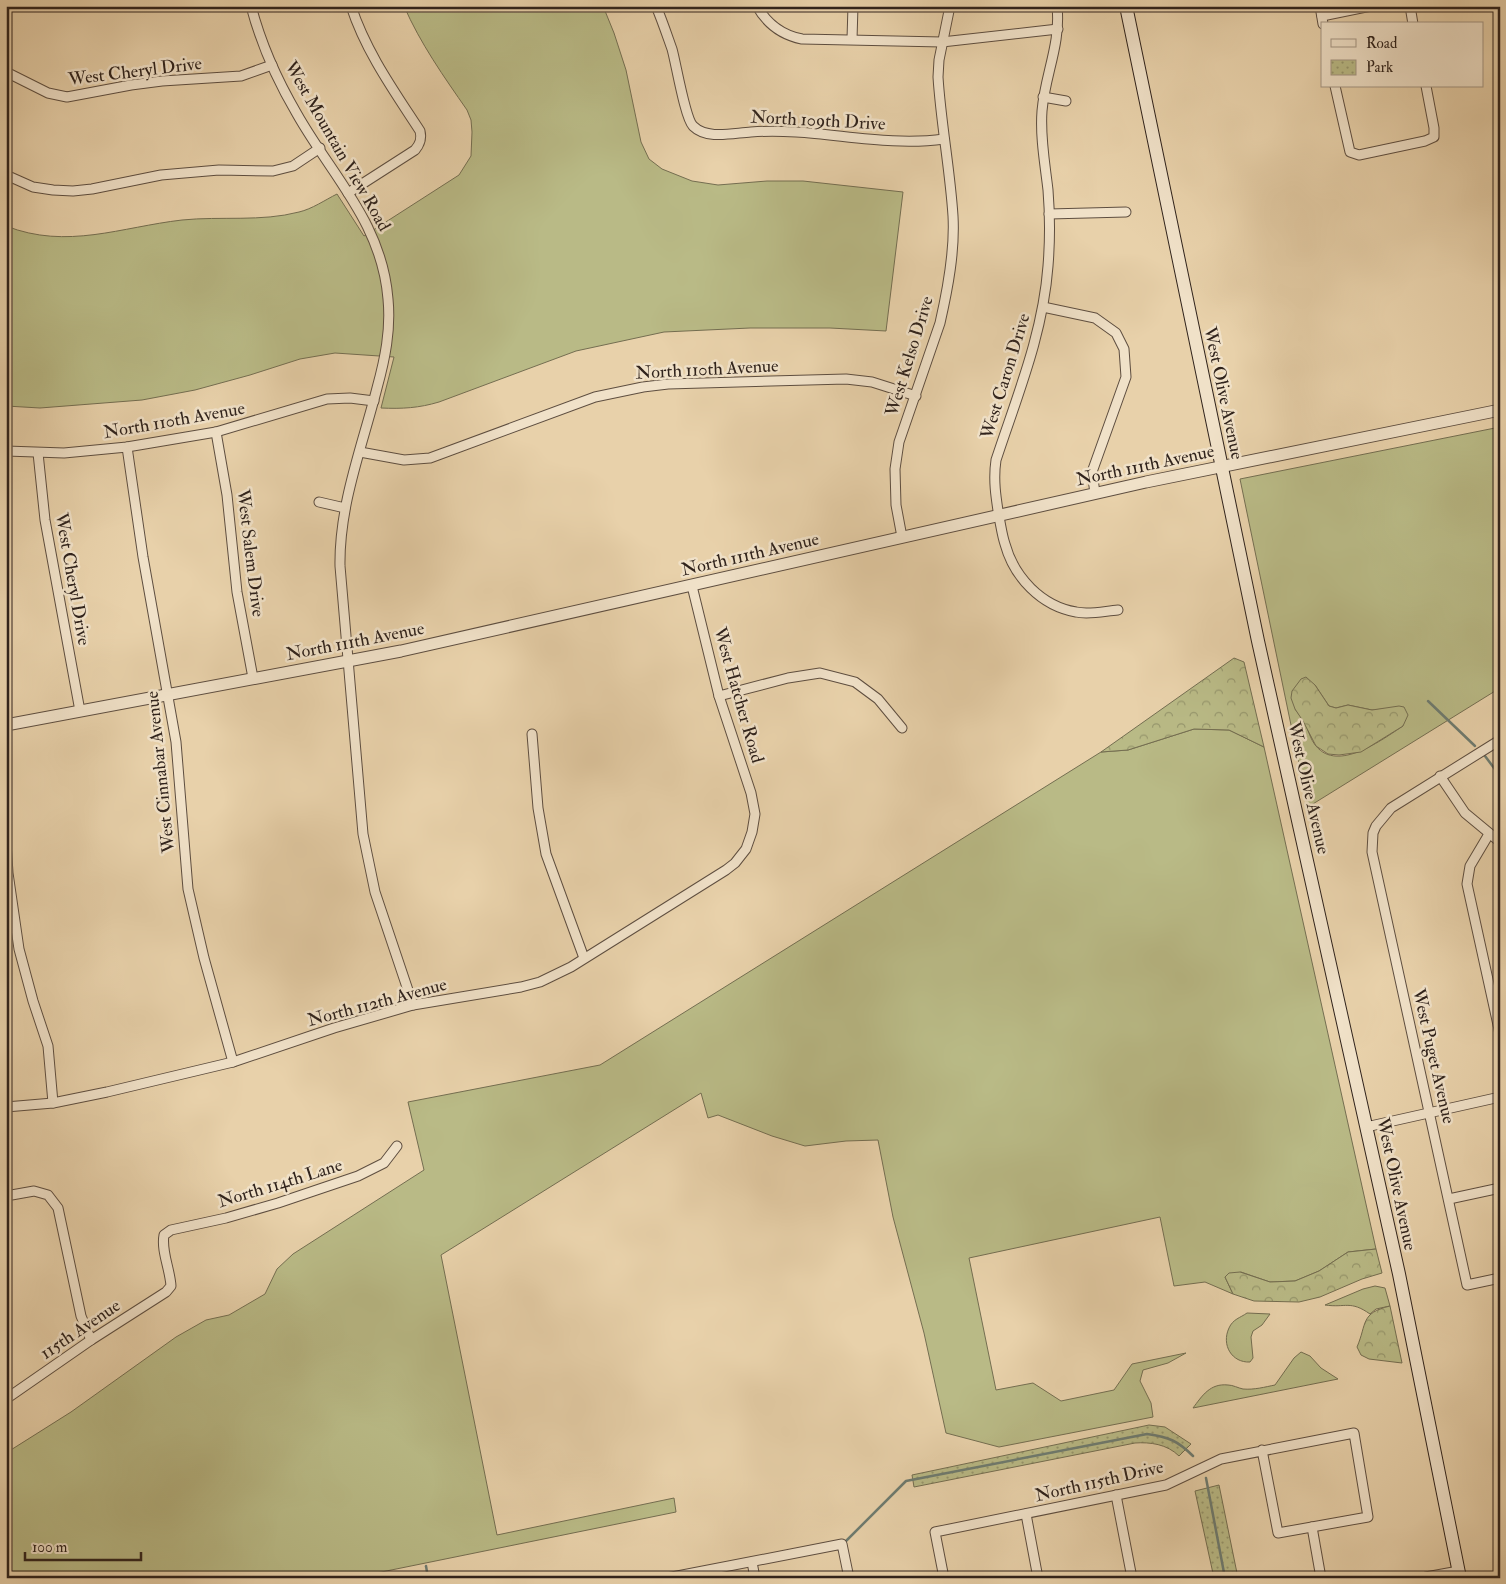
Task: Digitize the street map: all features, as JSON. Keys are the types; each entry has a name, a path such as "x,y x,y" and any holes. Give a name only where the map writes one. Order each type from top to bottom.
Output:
{"main road":[{"name":"West Olive Avenue","path":"1128,7 1221,466 1401,1284 1459,1575"}],"street":[{"name":"West Mountain View Road","path":"251,6 272,66 297,115 320,148 373,237 384,273 389,320 387,349 345,508 340,555 360,811 375,892 413,1006"},
{"path":"348,193 415,150 420,143 421,137 420,131 376,63 351,6"},
{"name":"North 109th Drive","path":"656,6 672,48 686,109 692,125 702,132 716,135 761,131 823,133 908,142 944,139"},
{"path":"757,6 773,27 792,37 802,39 942,42 1058,29"},
{"path":"852,39 853,6"},
{"name":"West Kelso Drive","path":"902,537 896,505 895,469 899,442 940,323 949,274 953,218 938,77 942,42 950,6"},
{"name":"West Caron Drive","path":"1057,6 1058,29 1056,44 1043,96 1042,134 1049,214 1048,266 1043,307 1026,374 996,460 994,480 1004,544 1023,580 1037,594 1055,605 1078,613 1118,610"},
{"path":"1320,6 1322,20 1371,6"},
{"path":"1410,6 1413,22"},
{"name":"West Cheryl Drive","path":"6,72 48,93 67,97 162,81 241,76 272,66"},
{"path":"1336,88 1350,152 1359,155 1425,141 1434,137 1426,88"},
{"path":"1043,96 1066,101"},
{"path":"6,175 33,187 53,190 82,190 161,175 219,170 273,172 293,166 320,148"},
{"path":"1049,214 1126,212"},
{"path":"1043,307 1095,318 1116,333 1124,349 1126,377 1092,472 1094,493"},
{"name":"North 110th Avenue","path":"360,452 404,460 430,458 595,397 635,388 668,384 846,379 872,382 916,396"},
{"name":"North 110th Avenue","path":"6,451 64,454 127,447 216,432 327,399 350,398 374,401"},
{"name":"North 111th Avenue","path":"6,725 348,662 692,586 1094,493 1500,410"},
{"name":"West Salem Drive","path":"216,432 227,495 237,592 253,678"},
{"name":"West Cinnabar Avenue","path":"127,447 143,557 169,694 176,742 188,889 204,958 233,1062"},
{"name":"West Cheryl Drive","path":"38,453 45,520 80,711"},
{"path":"319,502 345,508"},
{"name":"West Hatcher Road","path":"692,586 719,696 751,793 755,814"},
{"path":"719,696 788,678 820,673 855,682 878,699 902,728"},
{"path":"532,734 538,808 546,854 584,958"},
{"path":"1499,742 1440,776 1465,813 1500,842"},
{"name":"West Puget Avenue","path":"1440,776 1391,808 1380,819 1373,834 1372,852 1467,1285 1500,1278"},
{"name":"North 112th Avenue","path":"6,1107 53,1103 233,1062 334,1028 413,1006 531,984 554,976 705,884 735,863 746,849 752,832 755,814"},
{"path":"1488,834 1470,866 1467,884 1500,1034"},
{"path":"6,842 8,873 19,949 48,1046 53,1103"},
{"path":"1366,1127 1500,1097"},
{"name":"North 114th Lane","path":"171,1286 162,1243 164,1235 171,1230 278,1204 358,1176 384,1163 397,1146"},
{"path":"1449,1199 1500,1188"},
{"path":"6,1196 34,1191 48,1195 58,1208 81,1316 91,1340"},
{"name":"115th Avenue","path":"7,1396 166,1292 171,1286"},
{"name":"North 115th Drive","path":"944,1578 936,1532 1166,1484 1221,1459 1354,1433 1368,1517 1312,1527"},
{"path":"1262,1450 1278,1533 1312,1527 1321,1578"},
{"path":"1116,1495 1132,1578"},
{"path":"1026,1514 1038,1578"},
{"path":"667,1578 842,1544 849,1578"},
{"path":"752,1562 755,1578"},
{"path":"1426,1578 1459,1575"}],"green space":[{"path":"404,6 603,6 626,70 641,142 649,159 662,169 692,181 718,185 767,181 803,181 903,192 886,331 830,328 750,328 664,332 576,351 439,402 410,408 381,408 394,357 335,353 300,359 195,390 142,400 40,408 6,406 6,226 29,233 51,236 94,235 182,220 256,218 285,215 309,209 337,194 364,236 459,175 471,156 471,120 467,110 425,46"},
{"path":"1500,427 1500,688 1308,807 1240,479","holes":["1315,685 1329,706 1336,708 1348,705 1372,710 1384,709 1403,726 1360,751 1336,756 1325,753 1316,746 1304,721 1295,709"]},
{"path":"1234,658 1244,662 1264,747 1229,730 1194,729 1128,750 1101,752"},
{"path":"1306,677 1315,685 1329,706 1336,708 1348,705 1372,710 1399,706 1404,707 1408,715 1403,726 1361,752 1339,755 1328,754 1316,746 1295,709 1291,698 1292,691 1301,679"},
{"path":"1194,729 1229,730 1264,747 1376,1249 1348,1252 1319,1271 1295,1281 1270,1282 1241,1272 1225,1277 1233,1294 1205,1282 1174,1286 1160,1217 969,1258 996,1390 1033,1383 1061,1401 1114,1390 1132,1364 1186,1353 1168,1363 1143,1370 1140,1381 1151,1403 1153,1417 999,1447 946,1433 924,1333 893,1217 878,1140 846,1141 805,1146 772,1136 718,1115 708,1118 701,1093 441,1255 497,1535 674,1498 676,1512 352,1578 6,1578 6,1453 71,1412 176,1337 206,1320 229,1315 265,1294 277,1269 293,1254 424,1170 408,1102 600,1065 1101,752 1128,750"},
{"path":"1376,1249 1382,1273 1362,1279 1320,1297 1299,1302 1254,1301 1233,1294 1225,1277 1229,1273 1240,1272 1270,1282 1295,1281 1319,1271 1348,1252"},
{"path":"1375,1286 1385,1288 1390,1306 1376,1309 1370,1314 1357,1307 1348,1305 1325,1305 1363,1289"},
{"path":"1390,1306 1402,1363 1369,1359 1361,1355 1357,1347 1369,1316 1380,1309"},
{"path":"1247,1313 1270,1314 1262,1325 1253,1331 1251,1337 1253,1358 1250,1362 1244,1362 1233,1356 1226,1341 1231,1325"},
{"path":"1301,1352 1310,1356 1321,1368 1338,1379 1193,1408 1207,1391 1216,1386 1230,1385 1247,1389 1275,1385 1294,1358"},
{"path":"1149,1425 1165,1427 1191,1444 1179,1456 1169,1449 1158,1445 1135,1443 914,1487 912,1475"},
{"path":"1219,1485 1238,1578 1214,1578 1195,1491"}],"waterway":[{"path":"1428,701 1475,746"},
{"path":"1485,756 1500,776"},
{"path":"844,1543 906,1481 1147,1434 1173,1440 1193,1456"},
{"path":"1206,1478 1225,1578"},
{"path":"426,1566 428,1578"}]}
